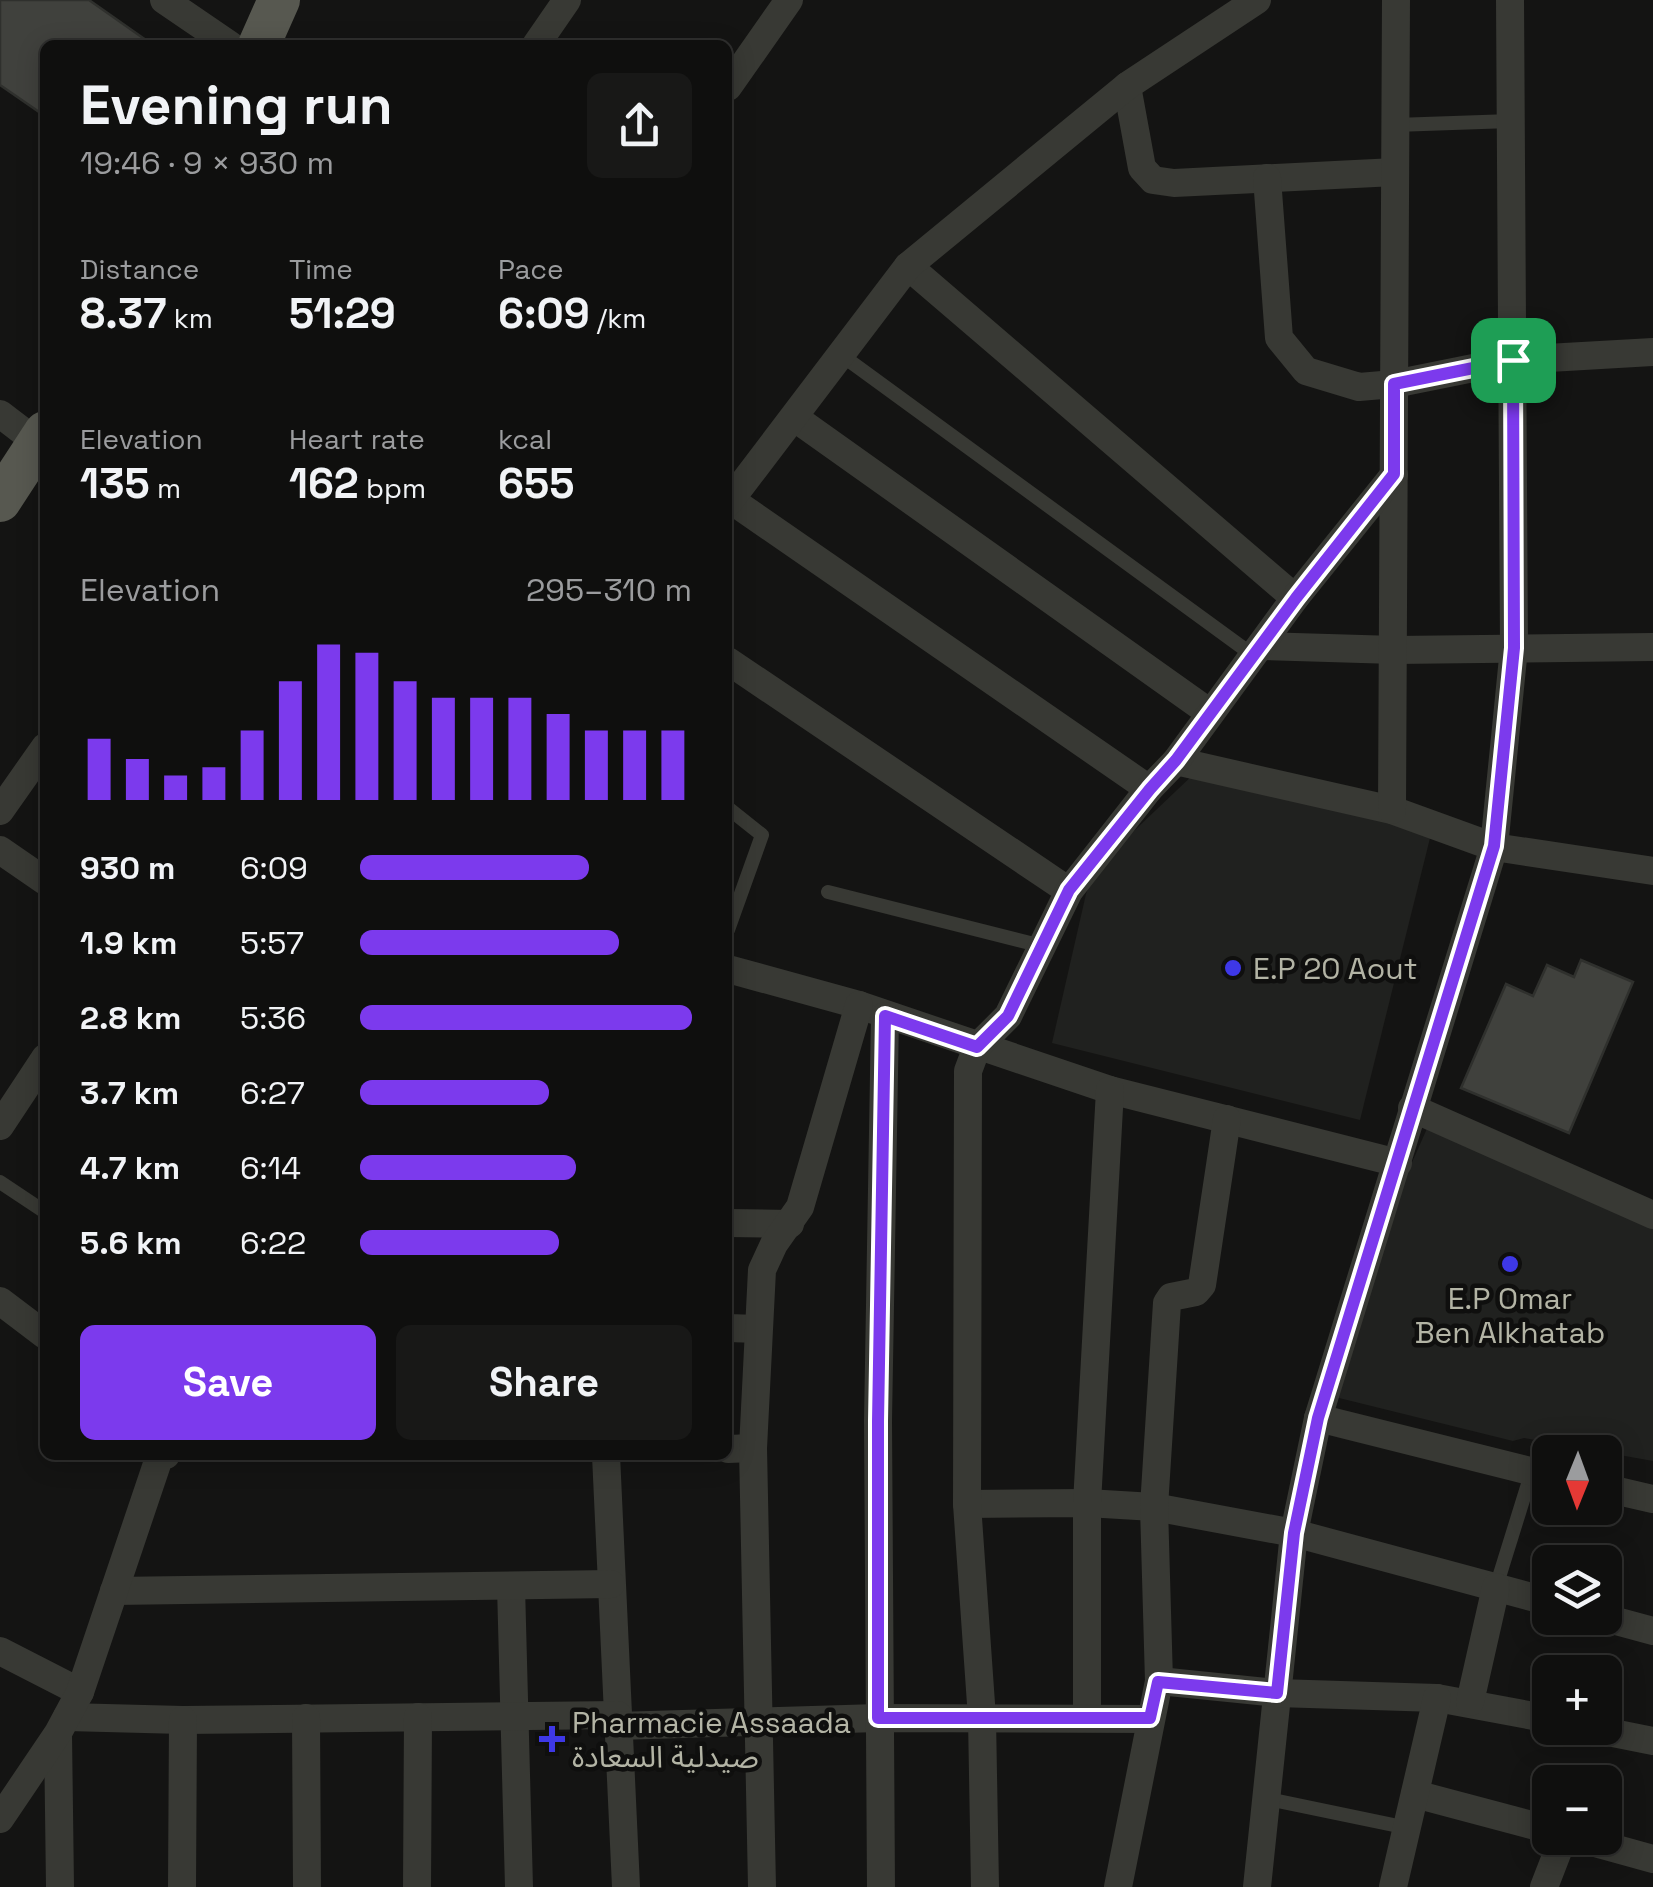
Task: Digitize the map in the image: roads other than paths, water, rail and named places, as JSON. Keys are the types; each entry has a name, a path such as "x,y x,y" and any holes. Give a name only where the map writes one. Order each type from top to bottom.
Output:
{"main road":[{"path":"261,40 278,0"},
{"path":"0,500 40,441"}],"street":[{"path":"164,0 223,40"},
{"path":"539,40 567,0"},
{"path":"732,81 789,0"},
{"path":"732,496 908,266 1127,86 1258,0"},
{"path":"1392,810 1396,0"},
{"path":"1256,1887 1294,1533 1318,1418 1494,846 1514,648 1510,0"},
{"path":"1127,86 1142,168 1154,180 1174,183 1395,172"},
{"path":"1267,178 1279,338 1306,370 1359,386 1394,384 1513,360 1653,352"},
{"path":"908,266 1296,598"},
{"path":"0,414 40,437"},
{"path":"795,418 1210,712"},
{"path":"986,1887 982,1718 967,1504 968,1072 977,1047 1008,1016 1069,890 1176,760 1394,474"},
{"path":"732,504 1150,789"},
{"path":"1258,651 1653,646"},
{"path":"732,664 1069,890"},
{"path":"0,811 40,754"},
{"path":"1176,760 1392,810 1494,846 1653,871"},
{"path":"0,850 40,878"},
{"path":"732,971 872,1010 1110,1090 1398,1164"},
{"path":"762,1887 758,1721 740,1449 758,1328 762,1270 806,1190 872,1010"},
{"path":"872,1010 881,1887"},
{"path":"0,1126 40,1066"},
{"path":"1088,1717 1087,1504 1110,1090"},
{"path":"1412,1108 1653,1215"},
{"path":"1118,1887 1158,1682 1154,1507 1167,1303 1172,1297 1196,1292 1202,1285 1227,1119"},
{"path":"732,1223 790,1224"},
{"path":"0,1302 40,1331"},
{"path":"732,1328 758,1328"},
{"path":"1318,1418 1532,1472"},
{"path":"0,1819 68,1714 158,1460"},
{"path":"606,1460 626,1887"},
{"path":"1622,1492 1653,1499"},
{"path":"967,1504 1154,1507 1294,1533 1532,1597"},
{"path":"114,1591 611,1584"},
{"path":"511,1586 519,1887"},
{"path":"1470,1702 1496,1587"},
{"path":"1622,1623 1653,1631"},
{"path":"0,1651 68,1714 182,1720 1150,1718"},
{"path":"1158,1682 1277,1693 1436,1698 1532,1715"},
{"path":"1394,1887 1436,1698"},
{"path":"60,1887 68,1714"},
{"path":"418,1717 418,1887"},
{"path":"306,1718 307,1887"},
{"path":"182,1720 182,1887"},
{"path":"1622,1735 1653,1742"},
{"path":"1416,1794 1532,1825"},
{"path":"1622,1850 1653,1858"},
{"path":"1544,1887 1556,1855"}],"lane":[{"path":"1395,125 1511,121"},
{"path":"840,354 1258,651"},
{"path":"732,811 760,831 762,841 732,920"},
{"path":"828,892 1042,946"},
{"path":"0,1182 40,1209"},
{"path":"1496,1587 1532,1497"},
{"path":"1268,1799 1408,1828"}],"place":[{"name":"E.P 20 Aout","path":"1233,968"},
{"name":"E.P Omar Ben Alkhatab","path":"1510,1264"},
{"name":"Pharmacie Assaada صيدلية السعادة","path":"552,1739"}]}
